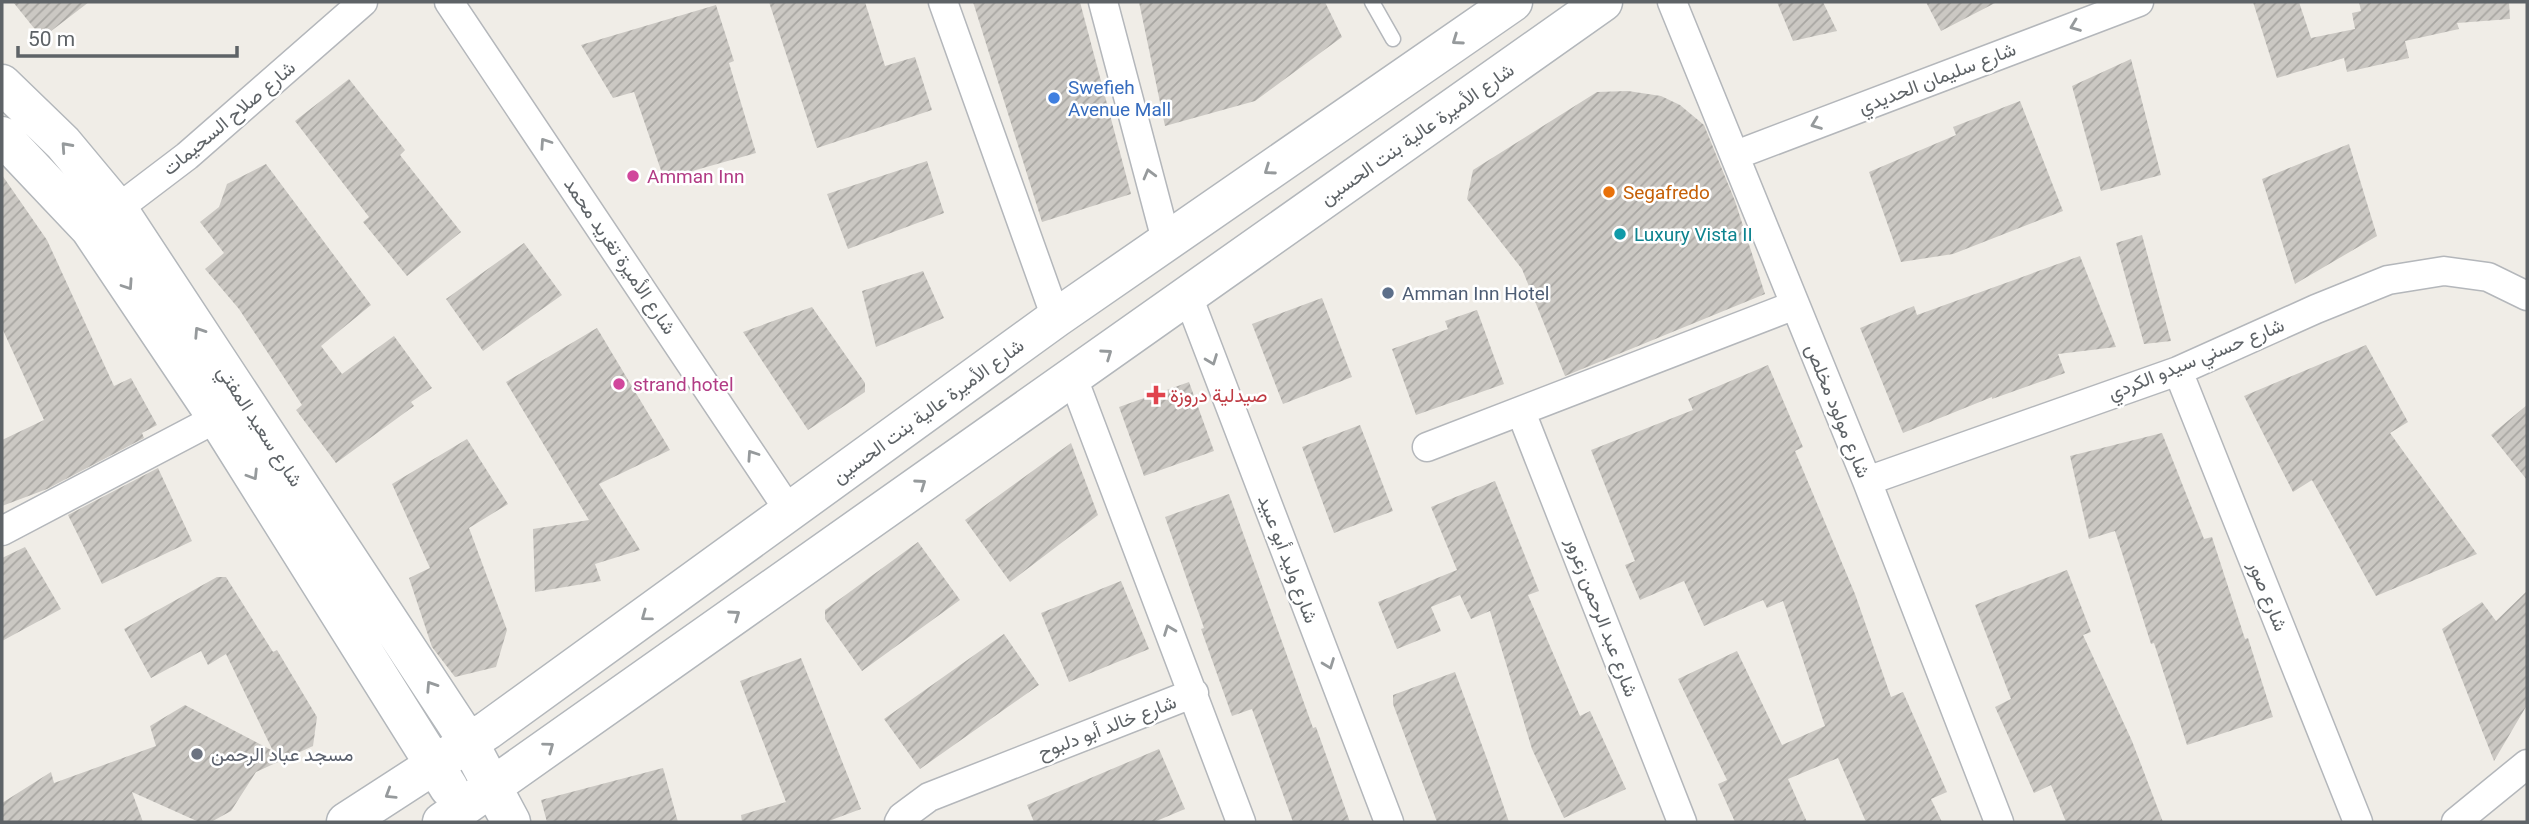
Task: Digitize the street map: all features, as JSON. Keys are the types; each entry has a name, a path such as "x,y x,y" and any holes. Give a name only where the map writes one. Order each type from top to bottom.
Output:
{"main road":[{"name":"شارع الأميرة عالية بنت الحسين","path":"346,822 469,743 1056,318 1513,2"},
{"name":"شارع الأميرة عالية بنت الحسين","path":"457,818 494,787 1603,2"},
{"name":"شارع سعيد المفتي","path":"2,85 63,143 217,418 435,766 457,818"},
{"name":"شارع سعيد المفتي","path":"2,136 104,219 469,743 511,822"}],"street":[{"name":"شارع صلاح السحيمات","path":"104,219 187,156 363,2"},
{"name":"شارع الأميرة تغريد محمد","path":"449,2 790,512"},
{"path":"943,2 1056,318"},
{"path":"1103,2 1167,240"},
{"name":"شارع مولود مخلص","path":"1672,2 1867,481 1999,822"},
{"name":"شارع سليمان الحديدي","path":"1736,155 2138,2"},
{"name":"شارع حسني سيدو الكردي","path":"1867,481 2178,370 2388,280 2444,271 2488,277 2527,296"},
{"name":"شارع وليد أبو عبيد","path":"1188,296 1389,822"},
{"path":"1427,447 1795,305"},
{"name":"شارع صور","path":"2178,370 2358,822"},
{"path":"1073,378 1194,694"},
{"name":"شارع عبد الرحمن زعرور","path":"1521,412 1682,822"},
{"path":"2,531 217,418"},
{"name":"شارع خالد أبو دلبوح","path":"899,822 929,797 1194,694 1241,822"},
{"path":"2456,822 2527,764"}],"lane":[{"path":"1372,2 1393,39"}],"building":[{"path":"13,2 89,2 42,38"},
{"path":"769,2 865,2 885,66 915,57 932,110 817,148"},
{"name":"Swefieh Avenue Mall","path":"973,2 1080,2 1131,194 1042,222"},
{"path":"1139,2 1325,2 1342,37 1255,101 1165,126"},
{"path":"1777,2 1823,2 1837,31 1793,41"},
{"path":"1926,2 1997,2 1941,31"},
{"path":"2253,2 2299,2 2311,38 2355,29 2352,13 2361,11 2359,2 2509,2 2510,19 2457,23 2459,29 2405,41 2409,58 2347,72 2344,58 2277,78"},
{"path":"716,5 734,61 729,63 756,153 664,179 634,92 613,98 581,45"},
{"path":"2131,59 2161,175 2101,191 2072,86"},
{"path":"349,79 405,150 400,155 461,232 407,276 363,222 369,217 295,121"},
{"name":"Luxury Vista II","path":"1628,91 1661,96 1680,105 1704,125 1735,201 1765,294 1565,376 1522,269 1467,199 1473,170 1597,92"},
{"path":"2020,101 2063,211 1953,254 1901,262 1869,172 1956,135 1953,127"},
{"path":"2349,144 2377,236 2295,284 2262,179"},
{"path":"927,161 944,213 848,249 827,194"},
{"path":"266,164 371,305 321,346 342,374 394,336 432,388 411,402 414,406 336,463 296,410 302,405 239,309 205,269 224,253 200,222 219,207 227,184"},
{"path":"2,175 47,240 114,386 131,378 157,425 142,433 144,438 47,489 2,506 2,440 44,420 2,328"},
{"path":"2142,235 2171,341 2144,344 2116,243"},
{"path":"524,243 562,295 483,351 446,299"},
{"path":"2080,256 2116,347 2058,354 2065,373 1992,397 1903,433 1860,328 1914,306 1917,315"},
{"path":"923,271 944,318 876,347 862,291"},
{"path":"1322,298 1352,377 1283,404 1252,324"},
{"path":"812,307 865,383 865,392 808,430 743,332"},
{"path":"1477,310 1504,384 1416,415 1392,349 1448,329 1445,321"},
{"path":"597,328 670,450 599,484 640,550 595,564 601,581 535,592 533,529 589,520 506,382"},
{"path":"2366,345 2408,422 2390,433 2477,554 2376,596 2312,480 2293,492 2244,396"},
{"path":"1768,365 1803,447 1795,451 1855,594 1891,697 1903,692 1947,792 1931,799 1942,822 1866,822 1838,758 1788,779 1807,822 1735,822 1718,784 1727,780 1678,679 1737,651 1782,745 1825,726 1783,601 1767,608 1763,600 1704,626 1684,581 1640,600 1625,565 1635,561 1591,450 1693,410 1688,399"},
{"path":"1189,382 1214,451 1144,476 1119,407"},
{"path":"2527,405 2527,480 2491,435"},
{"path":"1360,425 1393,511 1334,533 1302,447"},
{"path":"2162,433 2204,539 2212,537 2273,717 2187,745 2115,531 2089,539 2070,456"},
{"path":"467,439 508,504 469,528 507,630 496,667 455,677 432,647 409,578 430,568 392,484"},
{"path":"1071,443 1098,515 1010,582 965,520"},
{"path":"158,468 192,541 102,584 68,515"},
{"path":"1495,481 1539,591 1528,595 1580,716 1590,711 1626,789 1564,818 1532,749 1490,611 1471,619 1460,595 1431,607 1441,631 1397,649 1378,602 1457,570 1431,507"},
{"path":"1229,494 1313,728 1316,727 1350,822 1293,822 1252,709 1232,716 1165,517"},
{"path":"918,542 960,600 862,671 825,619 825,610"},
{"path":"25,547 61,609 2,641 2,558"},
{"path":"2067,570 2091,632 2083,635 2132,741 2163,822 2066,822 2051,785 2034,793 1995,707 2011,699 1975,605"},
{"path":"217,577 226,577 273,652 277,650 317,717 313,746 256,772 231,811 211,822 199,822 132,792 143,822 2,822 2,803 51,772 54,783 156,746 150,726 185,705 273,751 226,654 208,665 201,651 151,678 124,629"},
{"path":"1121,581 1149,649 1069,682 1041,613"},
{"path":"2527,591 2527,705 2494,761 2442,629 2482,602 2496,621"},
{"path":"1004,634 1039,685 920,769 884,719"},
{"path":"801,658 861,809 826,822 742,822 741,815 786,802 740,681"},
{"path":"1455,672 1509,822 1437,822 1393,704 1393,695"},
{"path":"1159,749 1185,809 1154,822 1034,822 1027,805"},
{"path":"663,768 678,822 547,822 541,800"}],"place":[{"name":"Swefieh Avenue Mall","path":"1054,98"},
{"name":"Amman Inn","path":"633,176"},
{"name":"Segafredo","path":"1609,192"},
{"name":"Luxury Vista II","path":"1620,234"},
{"name":"Amman Inn Hotel","path":"1388,293"},
{"name":"strand hotel","path":"619,384"},
{"name":"صيدلية دروزة","path":"1156,395"},
{"name":"مسجد عباد الرحمن","path":"197,754"}]}
